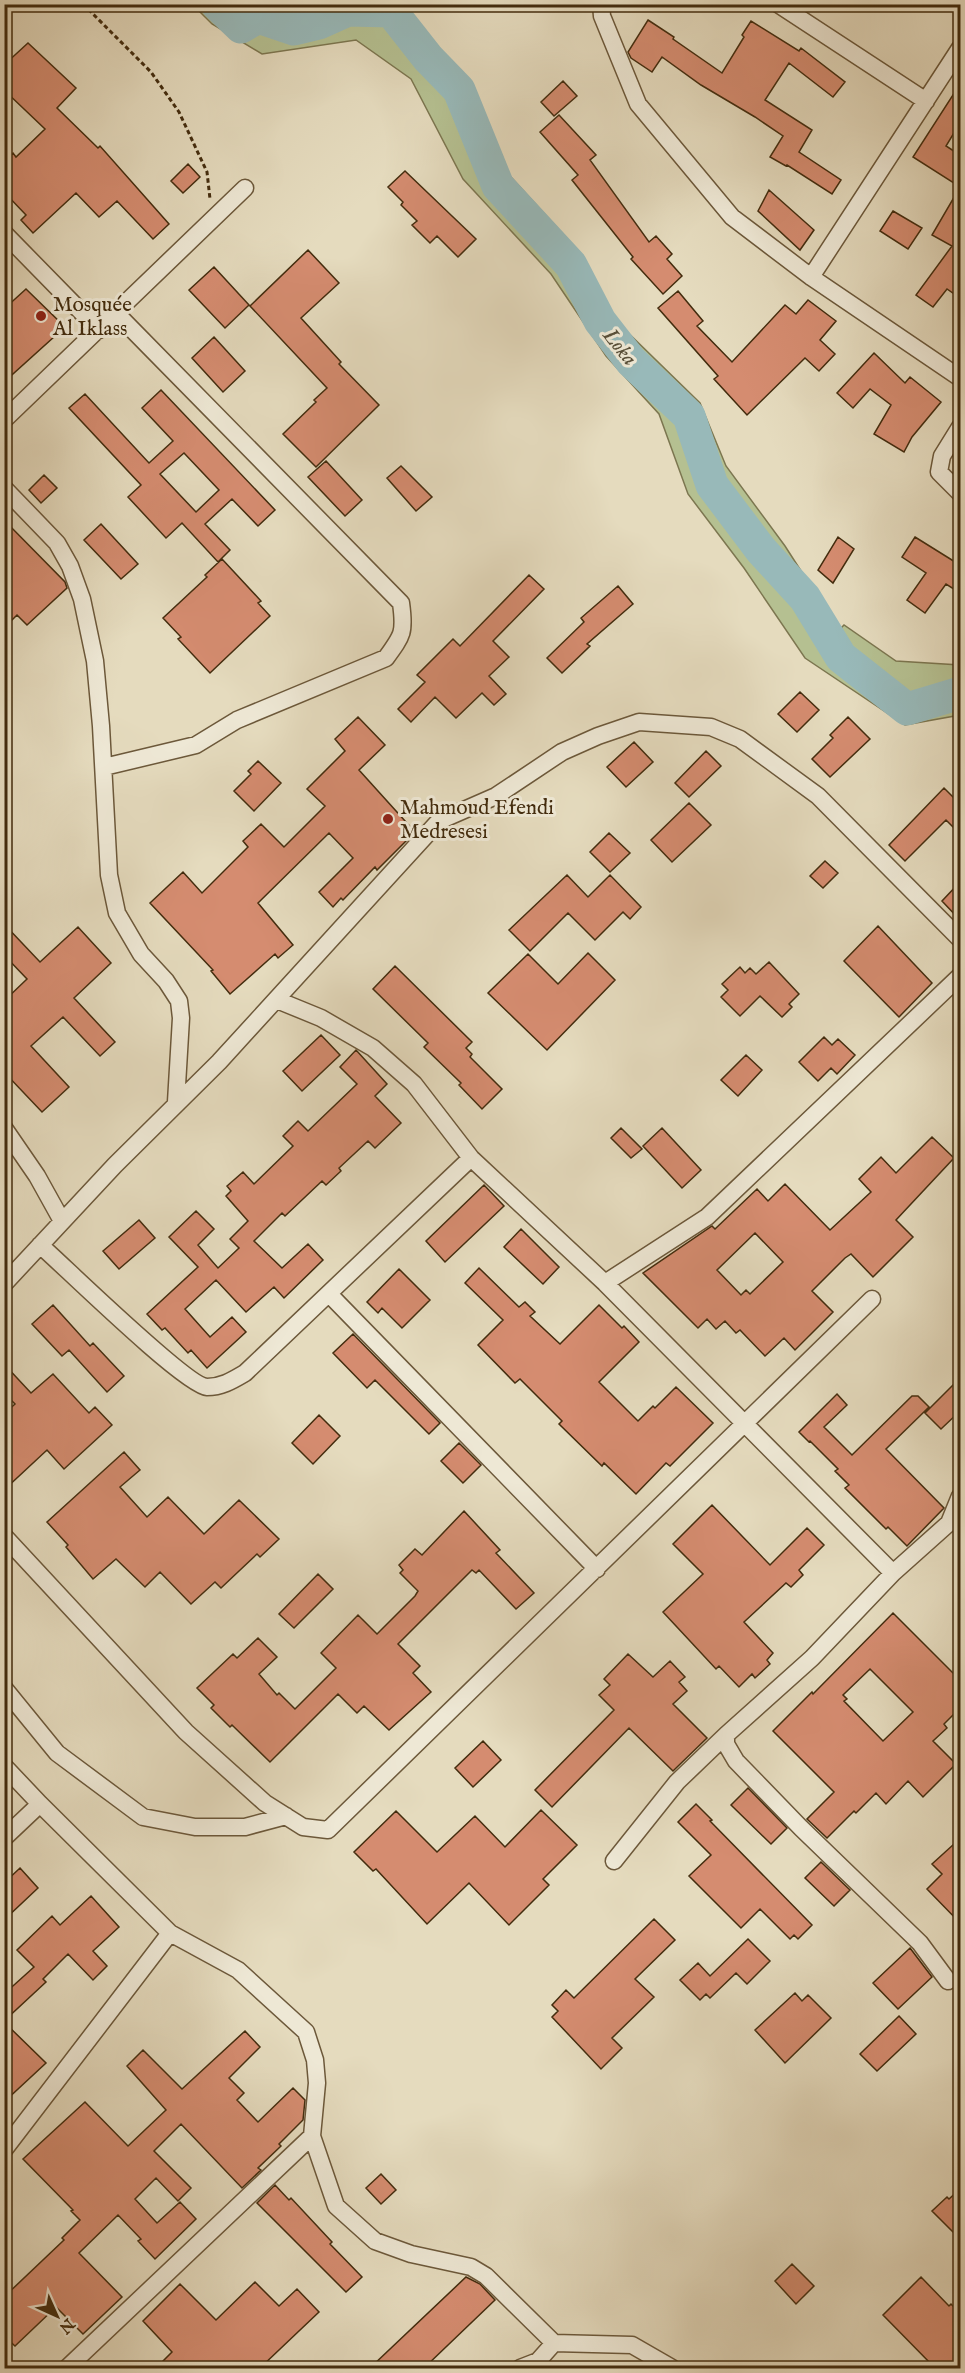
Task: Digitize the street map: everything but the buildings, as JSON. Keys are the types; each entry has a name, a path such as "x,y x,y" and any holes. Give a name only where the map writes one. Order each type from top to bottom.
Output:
{"street":[{"path":"601,4 602,16 638,104 732,217 811,277 960,378"},
{"path":"778,4 926,101"},
{"path":"811,277 960,48"},
{"path":"4,420 245,188"},
{"path":"4,233 99,330"},
{"path":"104,767 196,745 237,720 386,658 401,638 404,623 401,603 116,313"},
{"path":"960,427 942,456 939,472 960,493"},
{"path":"4,488 57,543 70,566 82,599 95,661 104,767 109,875 117,913 141,954 166,981 178,1001 181,1018 177,1102"},
{"path":"4,1284 177,1102 219,1062 439,821 496,796 562,752 598,736 639,722 711,727 740,739 818,796 960,939"},
{"path":"605,1283 707,1217 960,976"},
{"path":"277,1000 321,1018 373,1048 414,1084 471,1158 605,1283 893,1573"},
{"path":"4,1128 37,1176 62,1221"},
{"path":"40,1245 176,1369 205,1387 226,1384 245,1373 471,1158"},
{"path":"330,1294 597,1569"},
{"path":"4,1536 186,1732 265,1803 303,1827 328,1830 872,1299"},
{"path":"614,1861 677,1782 812,1658 893,1573 949,1523 960,1496"},
{"path":"4,1688 57,1753 143,1817 195,1827 245,1827 286,1816"},
{"path":"726,1735 726,1744 736,1761 801,1828 920,1943 948,1981"},
{"path":"4,1766 170,1933 238,1970 306,2032 315,2060 317,2083 312,2136 336,2206 353,2222 375,2241 411,2254 471,2266 486,2276 554,2343 632,2345 672,2368"},
{"path":"4,1838 40,1804"},
{"path":"4,2150 170,1933"},
{"path":"67,2368 312,2136"},
{"path":"520,2368 538,2361 554,2343"}],"path":[{"path":"83,4 151,72 179,112 207,172 212,220"}],"green space":[{"path":"193,5 290,5 292,16 326,5 393,7 464,86 510,176 580,253 616,321 700,403 726,466 785,546 839,630 844,625 896,661 960,665 960,715 905,725 805,658 744,568 688,494 659,414 606,356 551,274 463,179 411,79 356,40 262,54 212,24"}],"waterway":[{"name":"Loka","path":"217,4 241,27 258,17 294,29 319,23 348,10 391,11 428,58 459,90 498,186 571,265 600,321 631,361 689,416 712,485 761,550 805,598 841,657 907,709 960,693"}],"place":[{"name":"Mosquée Al Iklass","path":"41,316"},
{"name":"Mahmoud Efendi Medresesi","path":"388,819"}]}
